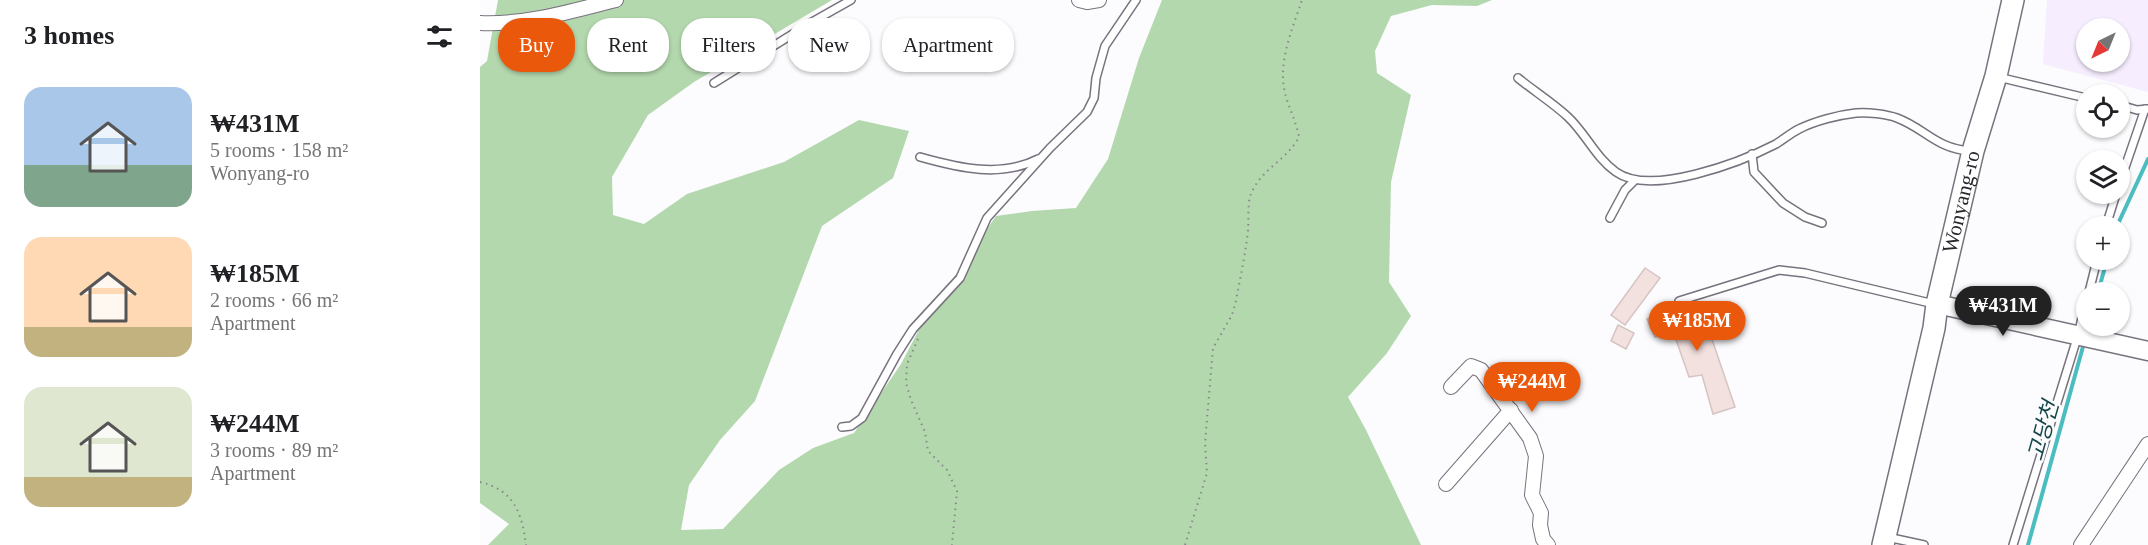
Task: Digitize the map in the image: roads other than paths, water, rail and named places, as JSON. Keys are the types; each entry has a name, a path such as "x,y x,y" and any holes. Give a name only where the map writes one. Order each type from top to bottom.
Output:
{"main road":[{"name":"Wonyang-ro","path":"1884,541 1973,151 1996,76 2013,0"}],"street":[{"path":"480,23 499,24 554,15 616,0"},
{"path":"1079,0 1087,2 1099,0"},
{"path":"1937,304 2148,351"},
{"path":"1451,387 1471,366 1481,370 1530,438 1536,456 1532,495 1541,513 1540,525 1543,539 1548,545"},
{"path":"1446,484 1511,410"},
{"path":"2081,545 2148,444"}],"lane":[{"path":"714,82 851,0"},
{"path":"842,427 851,426 862,418 897,354 917,325 960,278 987,218 1043,156 1087,112 1094,98 1096,78 1105,46 1136,0"},
{"path":"1996,76 2076,96"},
{"path":"1518,78 1567,116 1594,151 1617,173 1635,180 1664,181 1704,173 1776,144 1800,129 1857,113 1896,117 1942,145 1956,150 1973,151"},
{"path":"2130,106 2147,109 2130,155"},
{"path":"1752,154 1754,172 1783,203 1805,217 1822,223"},
{"path":"920,157 948,165 997,171 1023,166 1043,156"},
{"path":"1610,218 1625,190 1635,180"},
{"path":"1679,301 1779,270 1805,273 1937,304"},
{"path":"2013,545 2086,337"},
{"path":"1884,541 1924,545"}],"waterway":[{"name":"고당천","path":"2122,216 2148,159"},
{"name":"고당천","path":"2101,282 2104,270"},
{"name":"고당천","path":"2028,545 2084,343"}]}
